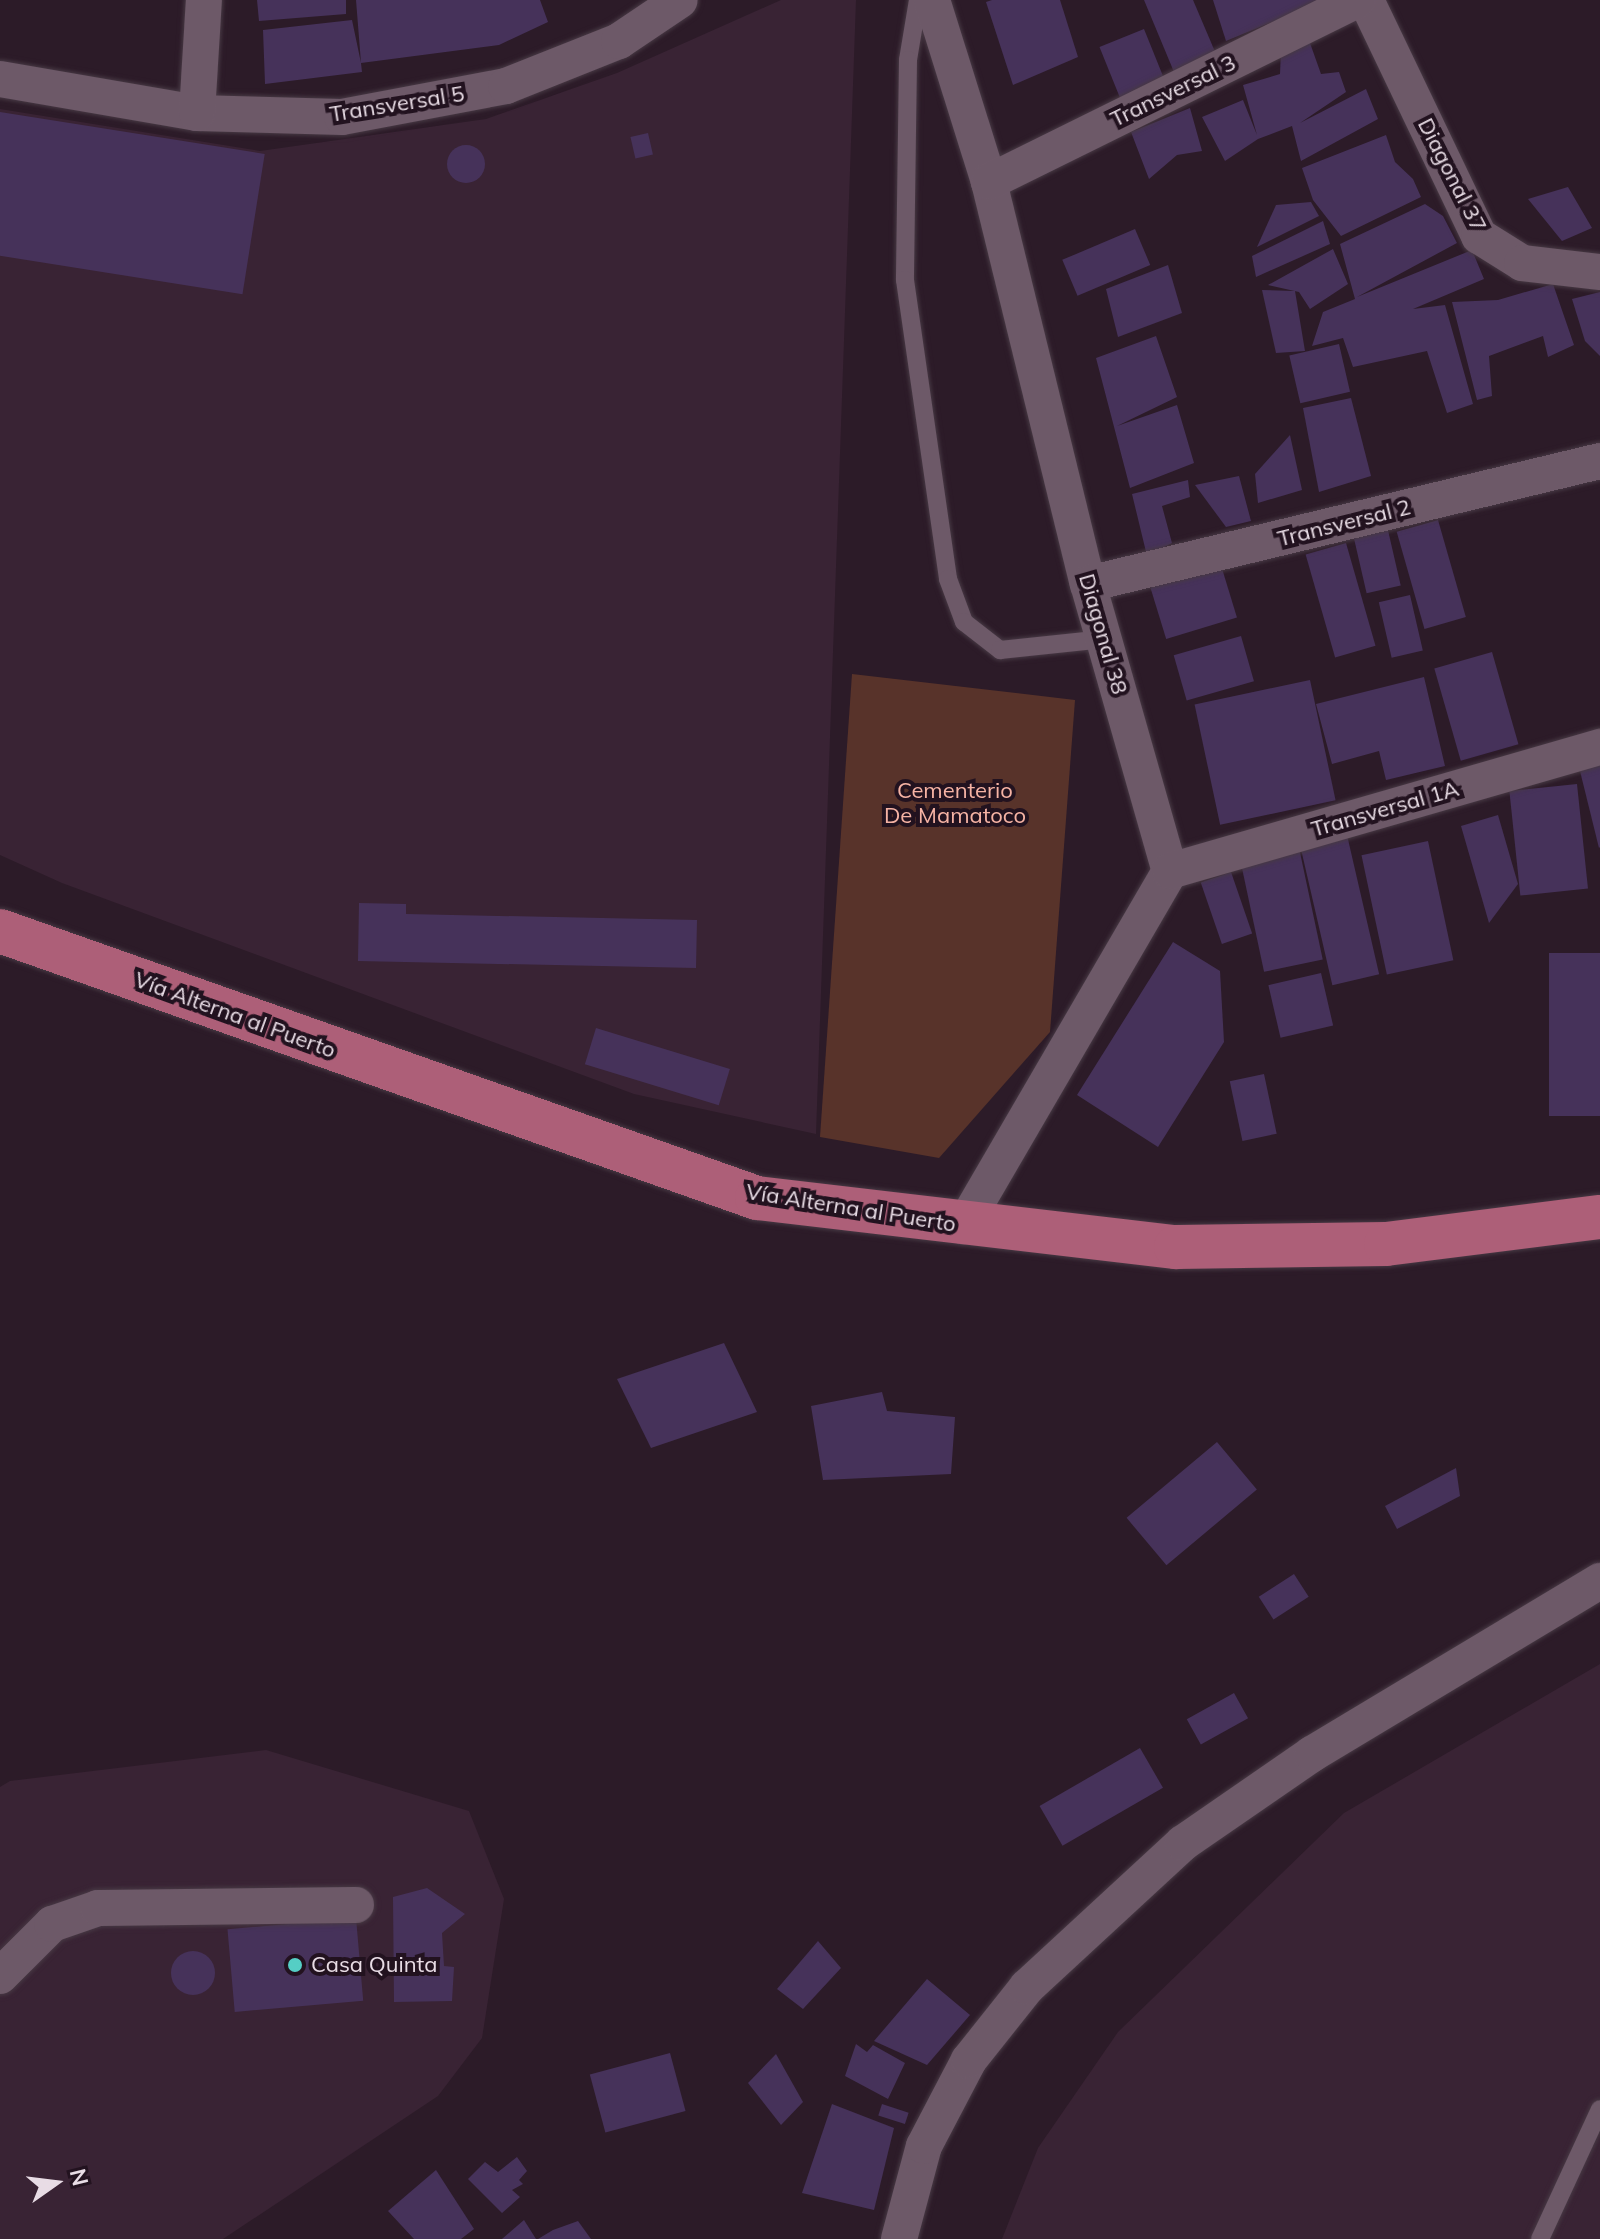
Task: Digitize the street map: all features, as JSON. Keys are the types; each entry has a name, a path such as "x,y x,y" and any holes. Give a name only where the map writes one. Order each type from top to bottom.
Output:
{"main road":[{"name":"Vía Alterna al Puerto","path":"0,931 757,1198 963,1226 1176,1247 1386,1244 1600,1217"}],"street":[{"path":"197,113 204,0"},
{"name":"Transversal 5","path":"0,79 197,113 342,117 506,86 619,41 680,0"},
{"name":"Diagonal 38","path":"932,0 989,182 1088,584 1170,871"},
{"name":"Transversal 3","path":"989,182 1357,0"},
{"name":"Diagonal 37","path":"1366,0 1479,236 1522,263 1600,272"},
{"name":"Transversal 2","path":"1088,584 1600,461"},
{"name":"Transversal 1A","path":"1170,871 1600,747"},
{"path":"963,1226 1170,871"},
{"path":"899,2239 924,2146 969,2060 1027,1987 1183,1843 1312,1754 1600,1581"},
{"path":"0,1976 52,1924 98,1908 356,1905"}],"lane":[{"path":"918,0 908,60 905,280 948,579 964,622 1000,650 1104,639"},
{"path":"1540,2239 1600,2109"}],"shaded area":[{"path":"781,0 856,0 816,1134 634,1094 62,883 0,855 0,109 260,151 486,119 617,73"},
{"path":"1600,1664 1600,2239 1002,2239 1038,2148 1118,2032 1344,1813"},
{"path":"266,1750 469,1811 504,1899 482,2038 438,2096 223,2239 0,2239 0,1787 10,1781"}],"green space":[{"name":"Cementerio De Mamatoco","path":"852,674 1075,700 1050,1032 939,1158 820,1137"}],"building":[{"path":"257,0 346,0 346,14 259,21"},
{"path":"356,0 540,0 548,22 499,45 361,63"},
{"path":"1060,0 1078,57 1013,85 986,2"},
{"path":"1144,0 1193,0 1216,54 1174,72"},
{"path":"1213,0 1325,0 1226,41"},
{"path":"352,20 362,72 265,84 263,30"},
{"path":"1144,29 1166,84 1122,102 1099,47"},
{"path":"1310,43 1321,74 1339,72 1346,92 1300,123 1366,89 1378,119 1301,161 1292,126 1258,139 1225,161 1202,117 1243,100 1257,135 1243,85 1280,74 1281,50"},
{"path":"1190,108 1202,151 1177,155 1149,179 1131,132"},
{"path":"0,112 265,154 242,294 0,256"},
{"path":"648,133 653,154 635,158 630,137"},
{"path":"1386,135 1395,162 1413,179 1421,197 1341,236 1313,200 1302,168"},
{"path":"466,145 479,151 485,164 479,177 466,183 453,177 447,164 453,151"},
{"path":"1568,187 1592,228 1562,241 1528,199"},
{"path":"1311,202 1319,216 1257,247 1276,205"},
{"path":"1425,204 1443,216 1457,243 1357,297 1472,250 1484,279 1413,309 1445,305 1473,404 1447,413 1427,351 1353,367 1343,338 1312,346 1323,312 1355,299 1340,244"},
{"path":"1323,221 1330,244 1256,277 1252,256"},
{"path":"1135,229 1150,265 1078,296 1062,260"},
{"path":"1333,249 1348,284 1310,309 1299,292 1268,285"},
{"path":"1168,265 1182,313 1118,337 1106,289"},
{"path":"1553,284 1574,345 1548,357 1543,336 1489,356 1492,396 1477,400 1452,302 1498,300"},
{"path":"1262,290 1295,291 1305,351 1276,353"},
{"path":"1600,292 1600,356 1585,341 1572,299"},
{"path":"1156,336 1177,397 1117,426 1177,405 1194,463 1130,488 1096,358"},
{"path":"1339,344 1350,392 1300,403 1289,355"},
{"path":"1351,398 1371,476 1319,492 1303,408"},
{"path":"1290,435 1302,490 1258,503 1255,474"},
{"path":"1239,476 1251,521 1226,527 1195,485"},
{"path":"1188,480 1190,497 1162,506 1172,543 1147,556 1132,494"},
{"path":"1438,520 1466,617 1425,629 1397,532"},
{"path":"1387,526 1401,585 1367,593 1353,534"},
{"path":"1346,543 1375,646 1335,657 1306,555"},
{"path":"1220,562 1237,617 1166,639 1149,584"},
{"path":"1410,595 1423,651 1392,658 1379,602"},
{"path":"1241,636 1254,681 1187,700 1174,655"},
{"path":"1492,652 1518,744 1461,761 1434,669"},
{"path":"1424,677 1445,766 1386,780 1379,751 1332,764 1316,704"},
{"path":"1310,680 1336,800 1220,825 1195,705"},
{"path":"1600,762 1600,847 1599,848 1579,767"},
{"path":"1577,784 1588,888 1520,896 1509,791"},
{"path":"1498,815 1518,884 1489,923 1461,826"},
{"path":"1347,835 1379,974 1332,985 1300,846"},
{"path":"1428,841 1453,960 1387,974 1361,855"},
{"path":"1298,843 1323,959 1264,972 1239,855"},
{"path":"1231,872 1252,933 1222,944 1201,882"},
{"path":"359,903 406,904 406,914 697,920 696,968 358,961"},
{"path":"1173,942 1220,971 1224,1042 1158,1147 1077,1095"},
{"path":"1549,953 1600,953 1600,1116 1549,1116"},
{"path":"1321,973 1333,1026 1281,1038 1268,985"},
{"path":"596,1028 730,1069 719,1105 585,1064"},
{"path":"1264,1074 1277,1134 1242,1141 1230,1081"},
{"path":"724,1343 757,1412 651,1448 617,1379"},
{"path":"882,1392 887,1411 955,1417 951,1474 823,1480 811,1406"},
{"path":"1217,1442 1257,1489 1166,1565 1127,1518"},
{"path":"1456,1468 1460,1496 1397,1529 1385,1506"},
{"path":"1294,1574 1309,1597 1273,1620 1259,1597"},
{"path":"1234,1693 1248,1718 1201,1745 1187,1719"},
{"path":"1140,1748 1163,1788 1063,1846 1040,1806"},
{"path":"427,1888 465,1914 442,1933 444,1966 454,1967 452,2001 394,2002 393,1897"},
{"name":"Casa Quinta","path":"356,1918 363,2001 235,2012 227,1929"},
{"path":"818,1941 841,1968 803,2009 777,1989"},
{"path":"193,1951 209,1957 215,1973 209,1989 193,1995 177,1989 171,1973 177,1957"},
{"path":"927,1979 970,2015 927,2065 874,2041"},
{"path":"856,2044 867,2052 873,2045 905,2063 888,2099 845,2076"},
{"path":"670,2053 686,2111 605,2132 590,2074"},
{"path":"776,2054 803,2102 781,2125 748,2083"},
{"path":"832,2104 894,2128 874,2210 802,2193"},
{"path":"882,2104 909,2113 905,2124 878,2115"},
{"path":"517,2157 527,2171 519,2180 523,2184 512,2190 520,2197 502,2213 468,2179 485,2162 498,2172"},
{"path":"436,2170 474,2229 461,2239 414,2239 388,2211"},
{"path":"524,2220 536,2239 502,2239"},
{"path":"578,2221 591,2239 538,2239 553,2230"}],"place":[{"name":"Casa Quinta","path":"295,1965"}]}
